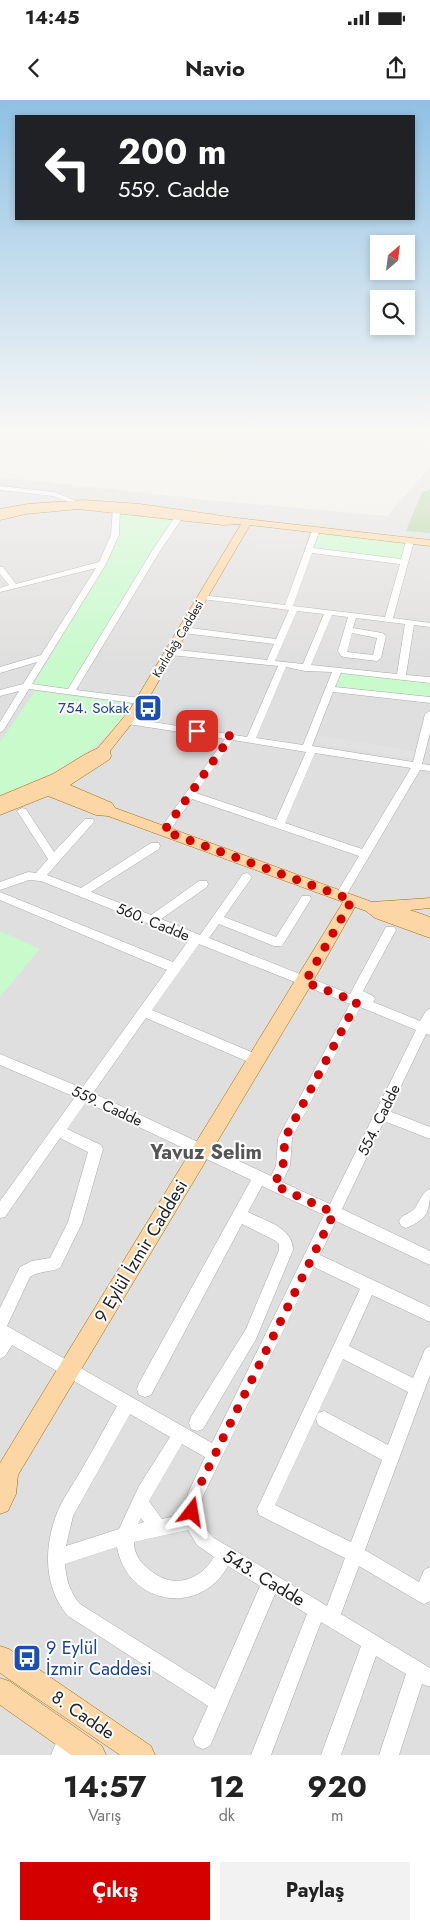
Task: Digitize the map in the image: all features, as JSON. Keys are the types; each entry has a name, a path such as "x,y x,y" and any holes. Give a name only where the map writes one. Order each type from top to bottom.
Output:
{"main road":[{"path":"0,512 32,508"},
{"path":"0,517 41,508"},
{"path":"105,508 430,543"},
{"path":"133,508 225,518 241,522"},
{"name":"Karlıdağ Caddesi","path":"0,801 49,786 95,752 103,751 128,720 170,652 202,597 241,522"},
{"name":"Karlıdağ Caddesi","path":"0,810 91,768 105,756 103,751"},
{"path":"91,768 87,784 92,800"},
{"path":"49,786 107,806 109,811"},
{"path":"49,786 101,812 109,811 346,898 430,923"},
{"name":"9 Eylül İzmir Caddesi","path":"0,1503 5,1494 3,1474 305,982 346,898"},
{"path":"378,907 430,903"},
{"path":"378,907 380,914 430,932"},
{"name":"8. Cadde","path":"0,1658 142,1755"},
{"name":"8. Cadde","path":"0,1690 65,1746 92,1755"}],"street":[{"path":"0,729 102,564 115,535 116,510"},
{"path":"70,692 152,557 179,517"},
{"path":"270,664 291,608 308,550 316,530"},
{"path":"388,620 410,541"},
{"path":"308,550 404,562"},
{"path":"0,590 102,564"},
{"path":"0,569 14,587"},
{"path":"202,597 430,625"},
{"path":"305,668 329,612"},
{"path":"348,630 382,636 379,656 372,659 344,654 342,651 348,630 353,615"},
{"path":"401,677 410,622"},
{"path":"183,630 278,642"},
{"path":"170,652 430,680"},
{"path":"0,670 44,657"},
{"path":"252,739 283,665"},
{"path":"278,825 309,749 337,671"},
{"path":"0,693 27,686 140,701"},
{"path":"331,689 430,700"},
{"path":"346,898 365,854 417,766 430,714"},
{"path":"128,720 430,768"},
{"path":"164,831 231,736"},
{"path":"190,795 365,854"},
{"path":"22,811 54,860"},
{"path":"0,886 28,876 39,876 89,821"},
{"path":"82,893 155,846"},
{"name":"560. Cadde","path":"39,876 305,982"},
{"path":"0,1212 175,968 217,919 247,877"},
{"path":"150,921 203,884"},
{"path":"0,896 175,968"},
{"path":"217,919 278,943 306,899"},
{"path":"390,930 356,994 428,1023"},
{"path":"305,982 357,1002 428,1023"},
{"path":"274,1185 283,1166 285,1138 357,1002"},
{"path":"144,1012 257,1060"},
{"name":"554. Cadde","path":"334,1213 428,1023"},
{"name":"559. Cadde","path":"0,1059 84,1095 430,1258"},
{"path":"382,1114 430,1133"},
{"path":"0,1351 3,1330 25,1272 29,1268 55,1263 75,1223 96,1149 58,1130"},
{"path":"145,1388 259,1178"},
{"path":"406,1221 418,1215 430,1195"},
{"path":"57,1558 126,1535 193,1520 193,1500 334,1213"},
{"path":"197,1423 251,1334 286,1250 286,1242 281,1236 239,1215"},
{"path":"312,1259 430,1315"},
{"path":"369,1286 265,1510 356,1554 424,1595 430,1576"},
{"path":"3,1330 215,1454"},
{"path":"340,1350 417,1388"},
{"path":"261,1755 324,1614 356,1554 430,1354"},
{"path":"127,1403 67,1511 61,1527 57,1558 60,1585 70,1607 219,1702"},
{"path":"324,1419 392,1456"},
{"path":"174,1443 140,1503 126,1535 126,1552 135,1569 150,1582 166,1590 185,1590 206,1581 218,1570 225,1554"},
{"path":"140,1503 158,1528"},
{"name":"543. Cadde","path":"193,1520 197,1532 204,1540 423,1674"},
{"path":"203,1739 270,1582"},
{"path":"331,1755 371,1643"},
{"path":"389,1755 423,1674"}],"shaded area":[{"path":"0,508 300,508 387,516 394,508 430,508 430,1755 0,1755"},
{"path":"321,736 415,751 413,759 319,743"}],"green space":[{"path":"415,508 430,508 430,533 406,531"},
{"path":"120,513 175,519 146,560 69,690 33,685 109,560 119,536"},
{"path":"319,532 405,542 401,560 312,549"},
{"path":"341,673 430,682 430,698 336,688"},
{"path":"35,691 131,704 107,735 91,749 56,771 0,795 0,742"},
{"path":"0,931 40,949 0,997"}],"place":[{"name":"754. Sokak","path":"148,708"},
{"name":"9 Eylül İzmir Caddesi","path":"27,1658"}],"district":[{"name":"Yavuz Selim","path":"206,1152"}],"route":[{"path":"192,1512 196,1493 334,1213 274,1185 283,1166 285,1138 357,1002 305,982 352,900 164,831 231,736 197,731"}]}
